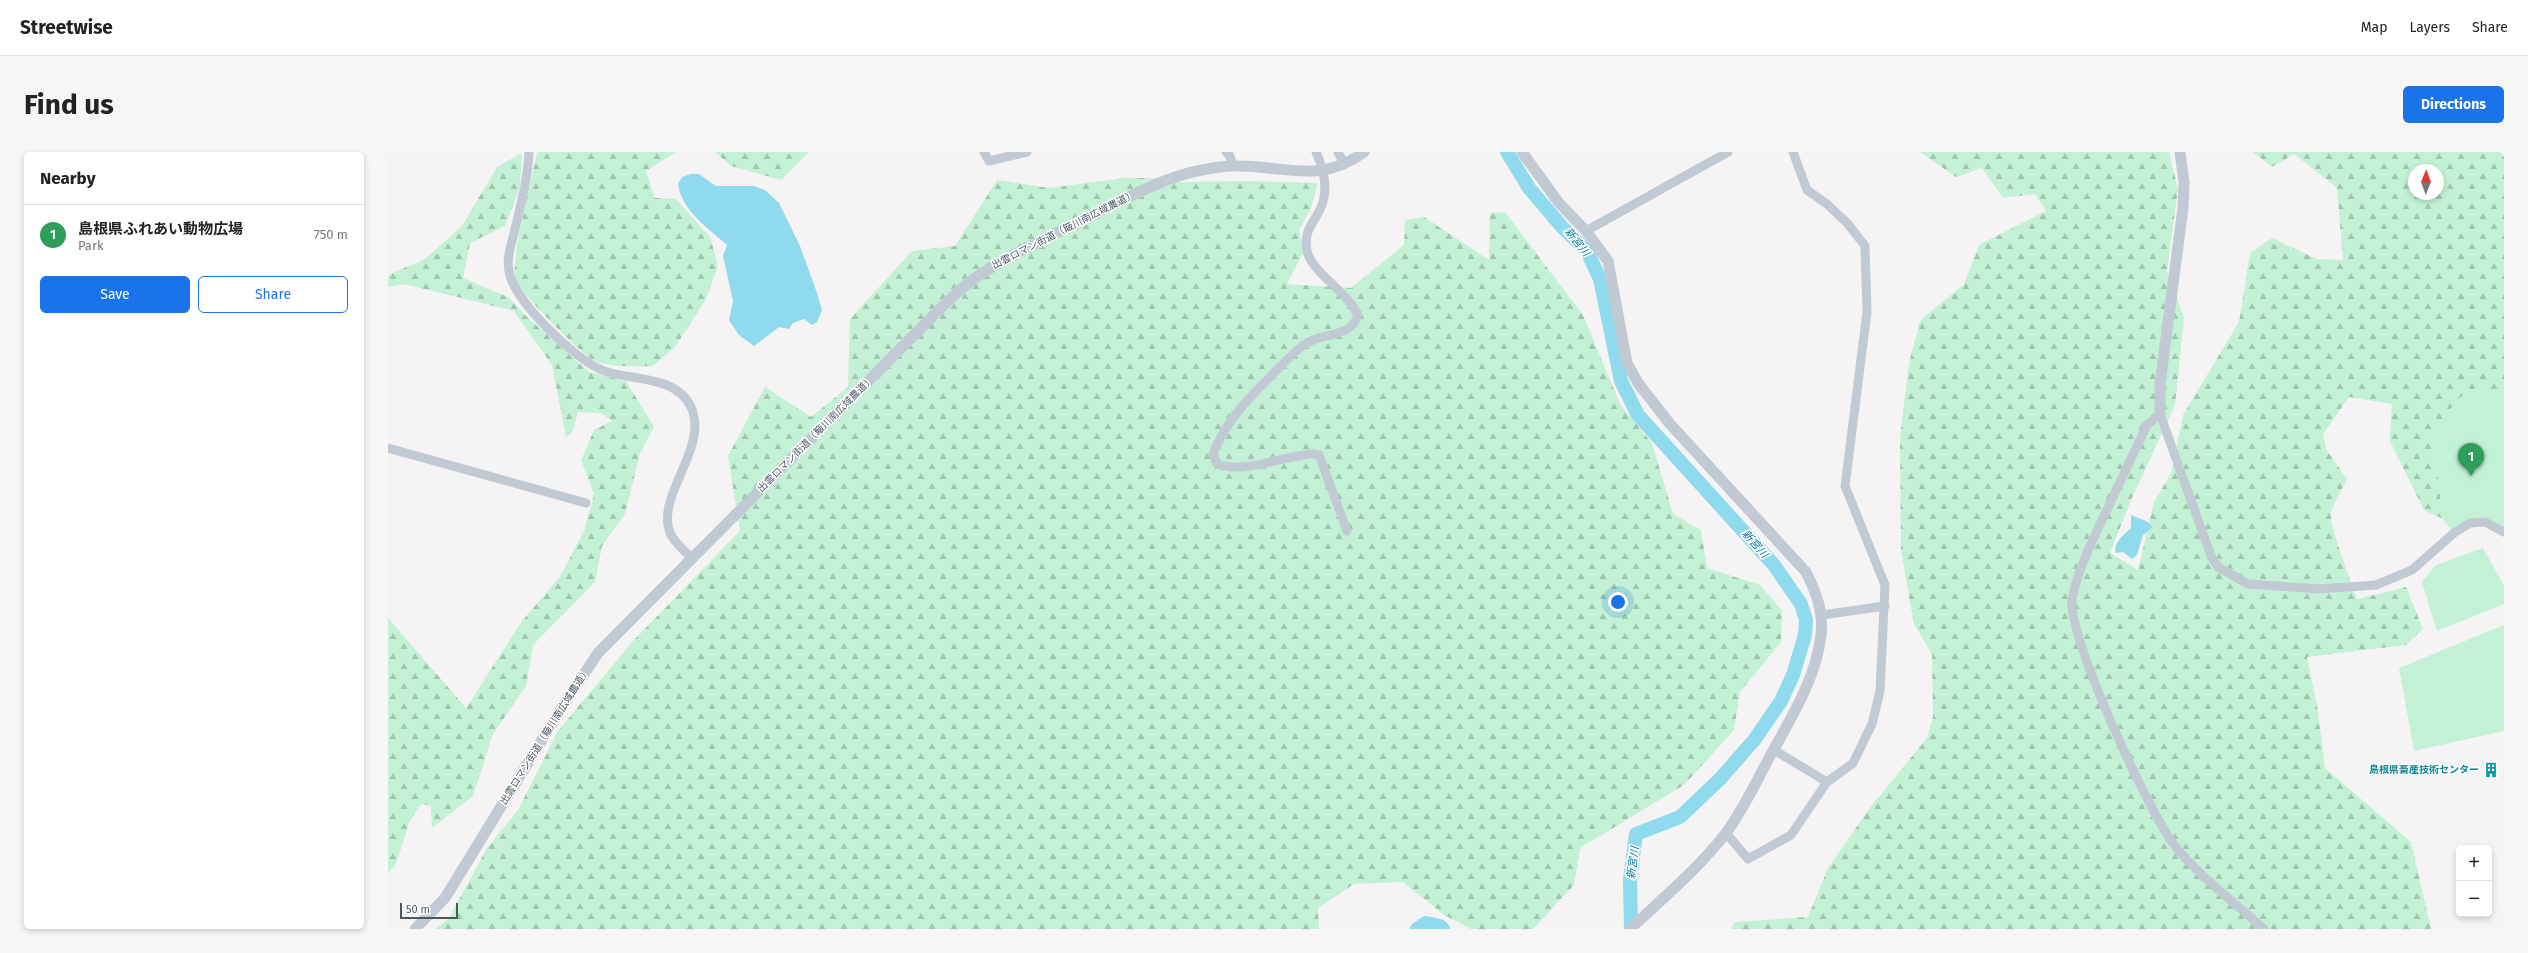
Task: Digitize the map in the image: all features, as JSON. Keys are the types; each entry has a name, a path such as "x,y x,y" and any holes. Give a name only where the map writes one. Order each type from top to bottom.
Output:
{"street":[{"path":"529,152 528,171 509,252 508,270 512,284 519,296 546,326 574,354 591,366 604,372 654,381 676,391 691,406 695,418 694,436 668,512 671,535 692,558"},
{"path":"984,152 989,161 1023,153"},
{"path":"1226,152 1230,156 1233,166"},
{"path":"1316,152 1322,170 1324,198 1308,228 1306,242 1308,254 1312,265 1323,272 1353,304 1358,315 1356,322 1341,333 1308,342 1291,356 1245,402 1228,425 1213,454 1217,464 1225,467 1243,467 1289,456 1315,453 1319,455 1347,531"},
{"path":"1338,152 1344,163"},
{"name":"出雲ロマン街道（簸川南広域農道）","path":"415,929 444,898 598,653 940,309 986,271 1153,185 1179,175 1233,166 1295,172 1322,170 1344,163 1364,152"},
{"path":"1522,152 1559,203 1586,231 1608,261 1627,362 1638,383 1670,424 1806,572 1817,595 1822,615 1818,654 1810,680 1742,809 1726,833 1697,866 1630,929"},
{"path":"1586,231 1728,152"},
{"path":"1726,833 1748,859 1791,835 1827,782 1853,763 1872,724 1880,691 1885,585 1845,486 1867,312 1866,246 1837,214 1807,190 1793,152"},
{"path":"2180,152 2184,182 2183,208 2160,384 2160,414 2211,556 2218,567 2248,584 2318,589 2376,585 2412,570 2454,532 2470,523 2485,522 2504,532"},
{"path":"2160,414 2147,425 2083,562 2072,601 2074,624 2083,652 2129,759 2164,832 2190,862 2264,929"},
{"path":"388,448 586,503"},
{"path":"1822,615 1885,606"},
{"path":"1774,750 1827,782"}],"green space":[{"path":"537,152 676,152 646,171 655,198 676,199 710,237 718,266 705,301 675,347 653,366 616,366 595,361 588,357 553,324 520,288 516,281 516,257 522,219"},
{"path":"715,152 809,152 781,180 731,166"},
{"path":"1920,152 2169,152 2178,189 2167,271 2184,318 2175,405 2131,500 2110,553 2138,570 2154,502 2171,473 2183,415 2239,322 2250,253 2272,238 2317,259 2343,260 2337,188 2294,154 2272,167 2253,152 2504,152 2504,390 2460,397 2432,432 2443,519 2424,510 2390,441 2392,404 2349,397 2323,434 2326,449 2347,479 2332,509 2331,519 2341,554 2357,599 2406,587 2423,629 2406,645 2307,657 2317,705 2325,768 2411,842 2431,929 1731,929 1735,922 1808,917 1828,868 1869,809 1927,738 1933,717 1932,654 1914,624 1901,551 1900,438 1909,363 1920,321 1964,284 1979,245 2046,211 2035,194 2003,198 1982,168 1956,177"},
{"path":"522,153 520,187 505,226 470,243 463,278 508,297 526,316 589,372 626,381 654,427 640,453 625,514 602,546 595,582 533,645 526,686 493,734 473,796 432,828 431,806 421,804 409,823 396,864 388,874 388,618 466,708 522,621 560,577 584,531 594,494 581,460 594,430 612,421 601,413 578,412 573,431 566,437 552,365 514,311 404,284 388,287 388,275 425,259 462,226 497,167"},
{"path":"1124,178 1155,178 1181,182 1245,181 1318,183 1311,208 1299,230 1303,253 1287,284 1351,288 1404,245 1405,220 1424,217 1489,260 1490,213 1505,212 1583,315 1620,404 1652,443 1673,514 1701,530 1707,568 1760,585 1782,611 1781,642 1740,692 1734,730 1684,785 1580,848 1574,885 1533,929 1471,929 1444,915 1403,882 1354,884 1318,908 1319,929 436,929 449,918 487,848 518,810 558,731 633,641 740,531 728,456 765,387 811,417 848,387 850,319 912,251 955,246 997,180 1049,188"},
{"path":"2504,390 2504,532 2485,522 2454,533 2443,519 2432,432 2460,397"},
{"path":"2483,548 2504,586 2504,604 2437,631 2422,582 2436,565"},
{"path":"2504,625 2504,731 2414,751 2399,668"}],"water":[{"path":"691,174 699,174 716,186 754,186 765,190 779,203 800,246 817,293 822,310 817,322 812,325 804,319 793,323 789,329 779,327 754,346 739,335 729,320 733,301 723,256 727,245 690,211 680,194 678,184 682,177"},
{"path":"2131,515 2146,521 2153,527 2143,535 2137,555 2132,559 2123,552 2116,553 2116,545 2131,528"}],"waterway":[{"name":"新宮川","path":"1507,152 1529,188 1563,228 1587,251 1600,279 1621,381 1638,415 1774,565 1801,604 1806,620 1805,635 1793,675 1781,701 1755,739 1720,779 1680,817 1636,834 1630,880 1631,929"},
{"name":"新宮川","path":"1417,929 1426,923 1440,926 1443,929"}],"place":[{"name":"島根県ふれあい動物広場","path":"2471,476"},
{"name":"島根県畜産技術センター","path":"2491,770"}]}
